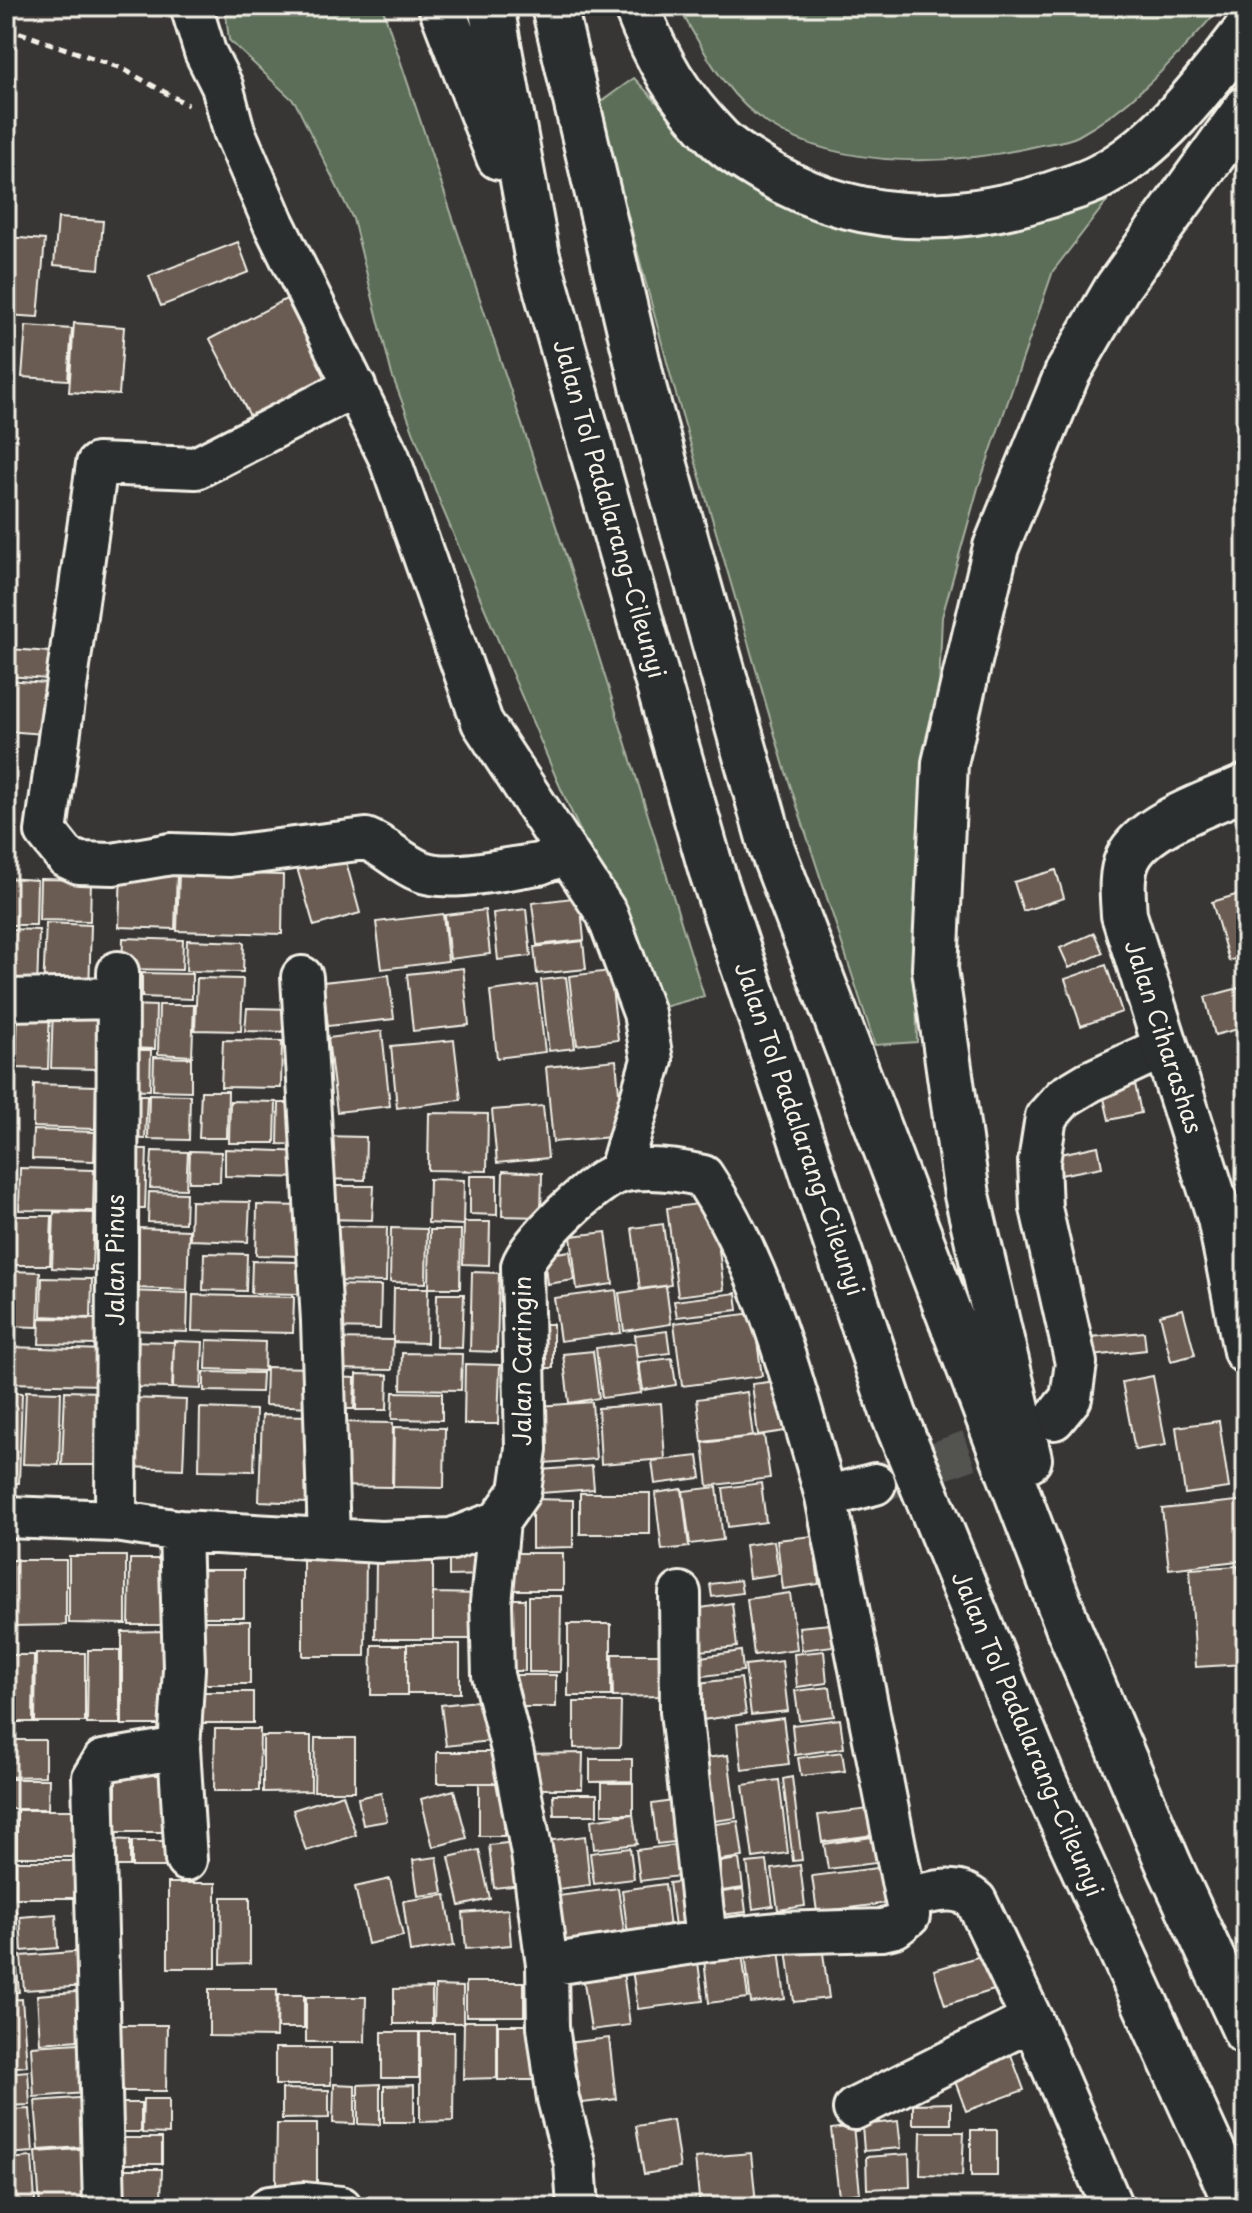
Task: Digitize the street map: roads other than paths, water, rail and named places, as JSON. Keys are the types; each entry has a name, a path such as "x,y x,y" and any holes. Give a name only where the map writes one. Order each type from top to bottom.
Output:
{"main road":[{"path":"441,6 537,256"},
{"name":"Jalan Tol Padalarang–Cileunyi","path":"491,6 537,256 711,869 894,1415 1042,1777 1238,2207"},
{"path":"554,6 644,390 772,849 1069,1629 1169,1865 1246,2032"},
{"path":"636,6 663,71 720,141 792,189 848,207 938,216 1010,208 1102,176 1170,124 1246,31"},
{"path":"1069,1629 971,1211 935,969 945,763 996,547 1067,374 1117,288 1246,109"},
{"name":"Jalan Ciharashas","path":"1246,787 1165,824 1139,843 1127,859 1123,887 1124,915 1164,1047 1233,1217 1246,1351"}],"street":[{"path":"191,6 205,52 222,86 234,131 274,224 389,457 482,722 607,914 644,1013 652,1060 619,1173 676,1170 703,1176 721,1203 774,1323 826,1497 842,1590 908,1897 909,1916 905,1921 882,1930 777,1933 547,1965"},
{"path":"355,386 196,468 97,464 46,832 66,857 79,863 101,864 171,854 230,856 366,839 385,846 407,865 434,876 539,864 552,859 561,844"},
{"path":"302,977 322,1321 329,1539"},
{"name":"Jalan Pinus","path":"6,1000 118,985 116,1521"},
{"path":"1054,1419 1071,1398 1076,1363 1041,1208 1039,1162 1046,1117 1064,1097 1089,1082 1164,1047"},
{"name":"Jalan Caringin","path":"499,1521 520,1491 526,1449 522,1266 527,1253 581,1199 619,1173"},
{"path":"826,1497 875,1484"},
{"path":"6,1517 116,1521 180,1531 429,1542 452,1539 499,1521 491,1603 493,1675 519,1783 547,1965 548,2027 558,2099 575,2163 578,2207"},
{"path":"180,1531 184,1669 179,1748 186,1860"},
{"path":"680,1593 681,1711 706,1941"},
{"path":"104,2207 93,1777 103,1761 179,1748"},
{"path":"908,1897 953,1889 968,1893 976,1901 1032,2020 1112,2207"},
{"path":"854,2109 1032,2020"},
{"path":"269,2207 303,2203 341,2207"}],"tunnel":[{"path":"875,1484 1025,1430"}]}
